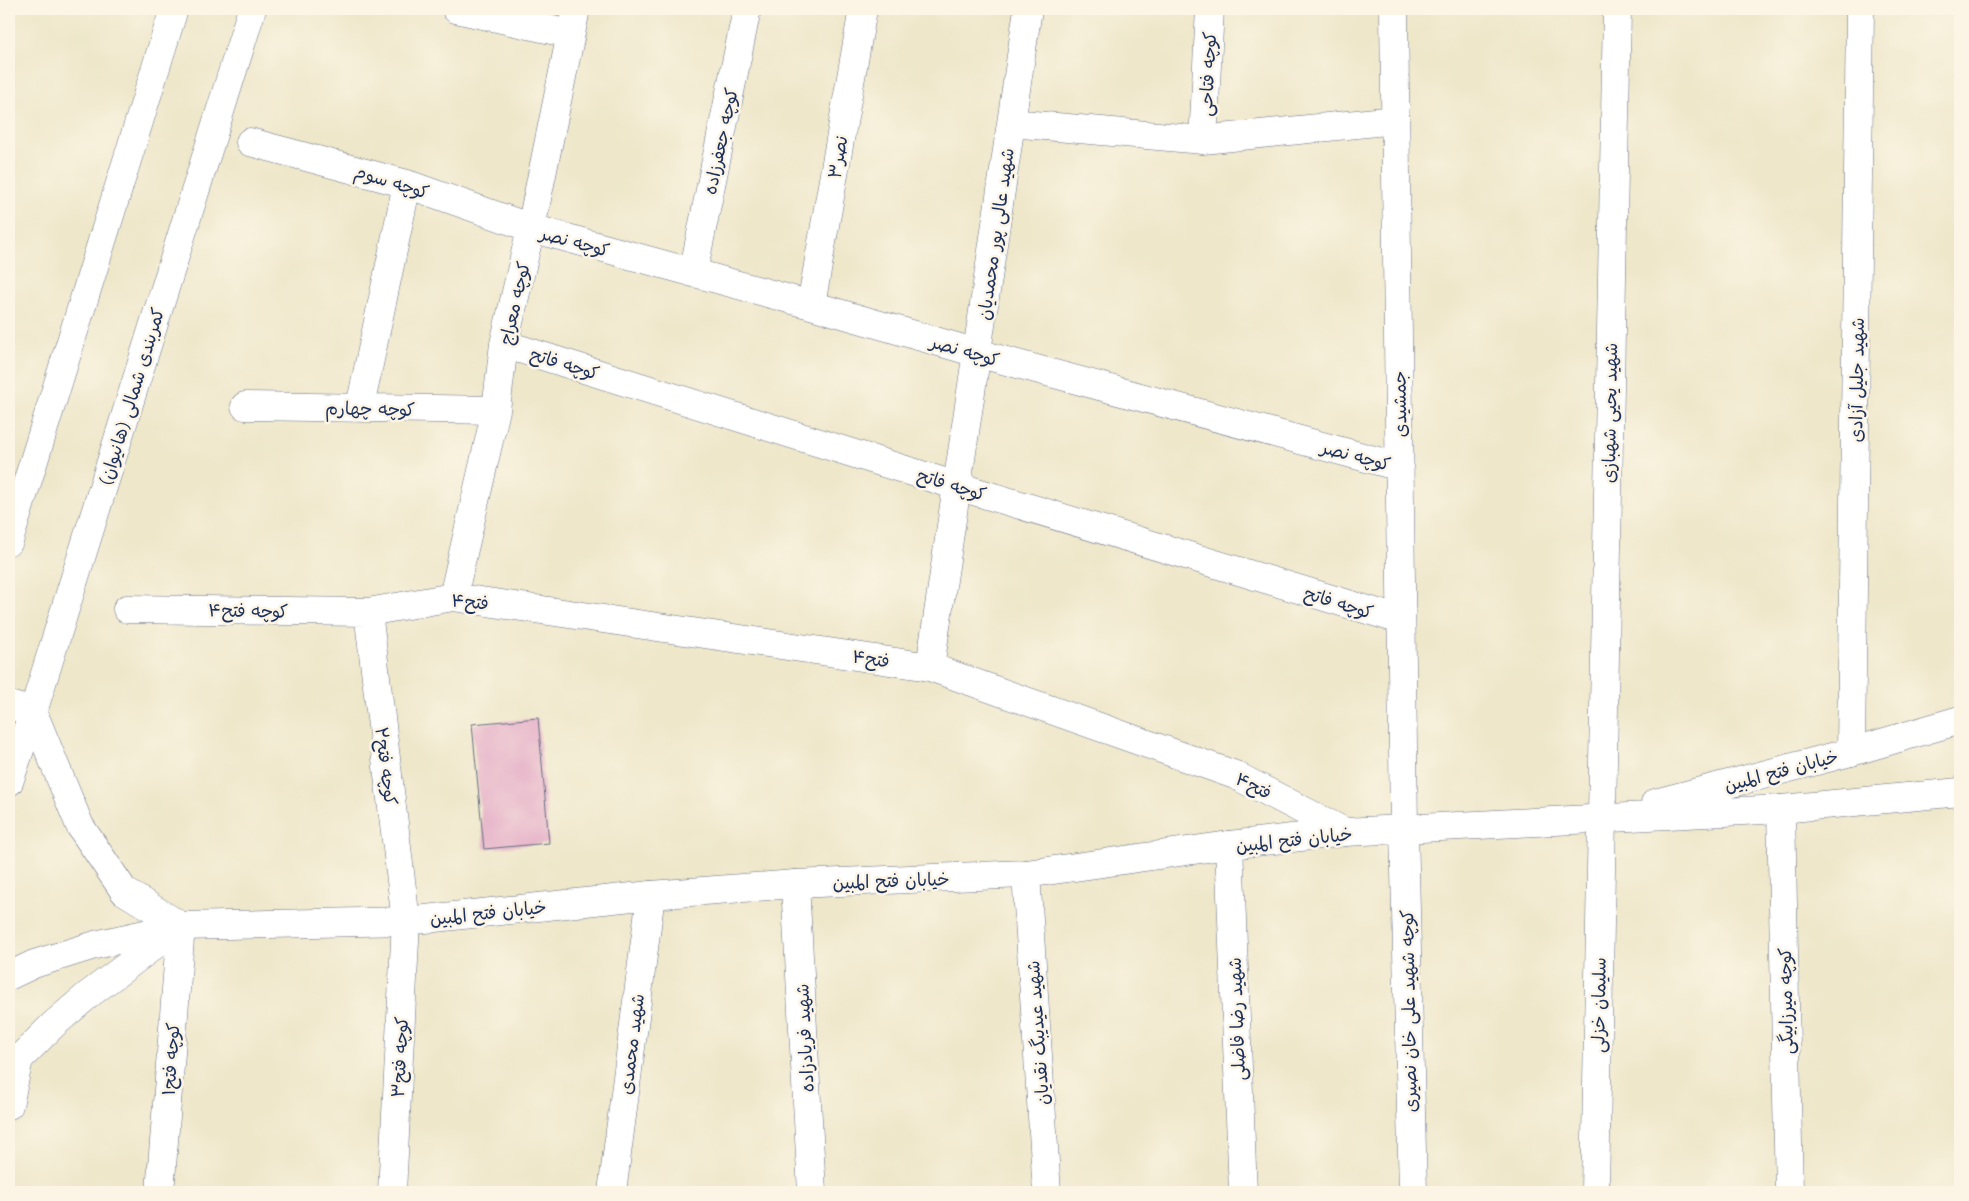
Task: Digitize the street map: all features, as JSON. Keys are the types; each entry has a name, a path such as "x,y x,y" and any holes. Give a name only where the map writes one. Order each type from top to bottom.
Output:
{"street":[{"path":"9,541 174,9"},
{"name":"کمربندی شمالی (هانیوان)","path":"9,782 21,708 252,9"},
{"path":"456,9 573,21"},
{"name":"کوچه جعفرزاده","path":"693,273 747,9"},
{"name":"نصر۳","path":"811,306 863,9"},
{"name":"شهید عالی پور محمدیان","path":"930,667 1028,9"},
{"name":"کوچه فتاحی","path":"1203,140 1210,9"},
{"name":"جمشیدی","path":"1394,9 1404,830"},
{"name":"شهید یحیی شهبازی","path":"1600,817 1617,9"},
{"name":"شهید جلیل آزادی","path":"1851,752 1860,9"},
{"name":"کوچه معراج","path":"453,597 496,410 504,344 531,228 573,21"},
{"path":"1011,123 1203,140 1395,120"},
{"name":"کوچه سوم","path":"250,142 407,184 531,228"},
{"path":"360,407 407,184"},
{"name":"کوچه نصر","path":"531,228 977,354 1400,467"},
{"name":"کوچه فاتح","path":"504,344 957,486 1401,620"},
{"name":"کوچه چهارم","path":"245,406 496,410"},
{"name":"فتح۴","path":"368,612 453,597 930,667 1235,775 1346,832"},
{"name":"کوچه فتح۴","path":"127,609 368,612"},
{"name":"کوچه فتح۲","path":"368,612 406,921"},
{"path":"9,1106 19,1059 53,1025 88,995 180,926 124,891 80,826 21,708"},
{"name":"خیابان فتح المبین","path":"1600,817 1851,752 1960,720"},
{"name":"خیابان فتح المبین","path":"9,976 34,964 95,945 180,926 406,921 651,895 795,884 1026,874 1229,845 1346,832 1600,817 1781,809 1960,792"},
{"name":"کوچه میرزابیگی","path":"1781,809 1789,1192"},
{"name":"سلیمان خزلی","path":"1595,1192 1600,817"},
{"name":"کوچه شهید علی خان نصیری","path":"1404,830 1413,1192"},
{"name":"شهید رضا فاضلی","path":"1229,845 1243,1192"},
{"name":"شهید عیدیبگ نقدیان","path":"1026,874 1048,1192"},
{"name":"شهید فریادزاده","path":"795,884 812,1192"},
{"name":"شهید محمدی","path":"612,1192 651,895"},
{"name":"کوچه فتح۳","path":"392,1192 406,921"},
{"name":"کوچه فتح۱","path":"160,1192 180,926"}],"building":[{"path":"538,718 549,843 484,849 472,724"}]}
